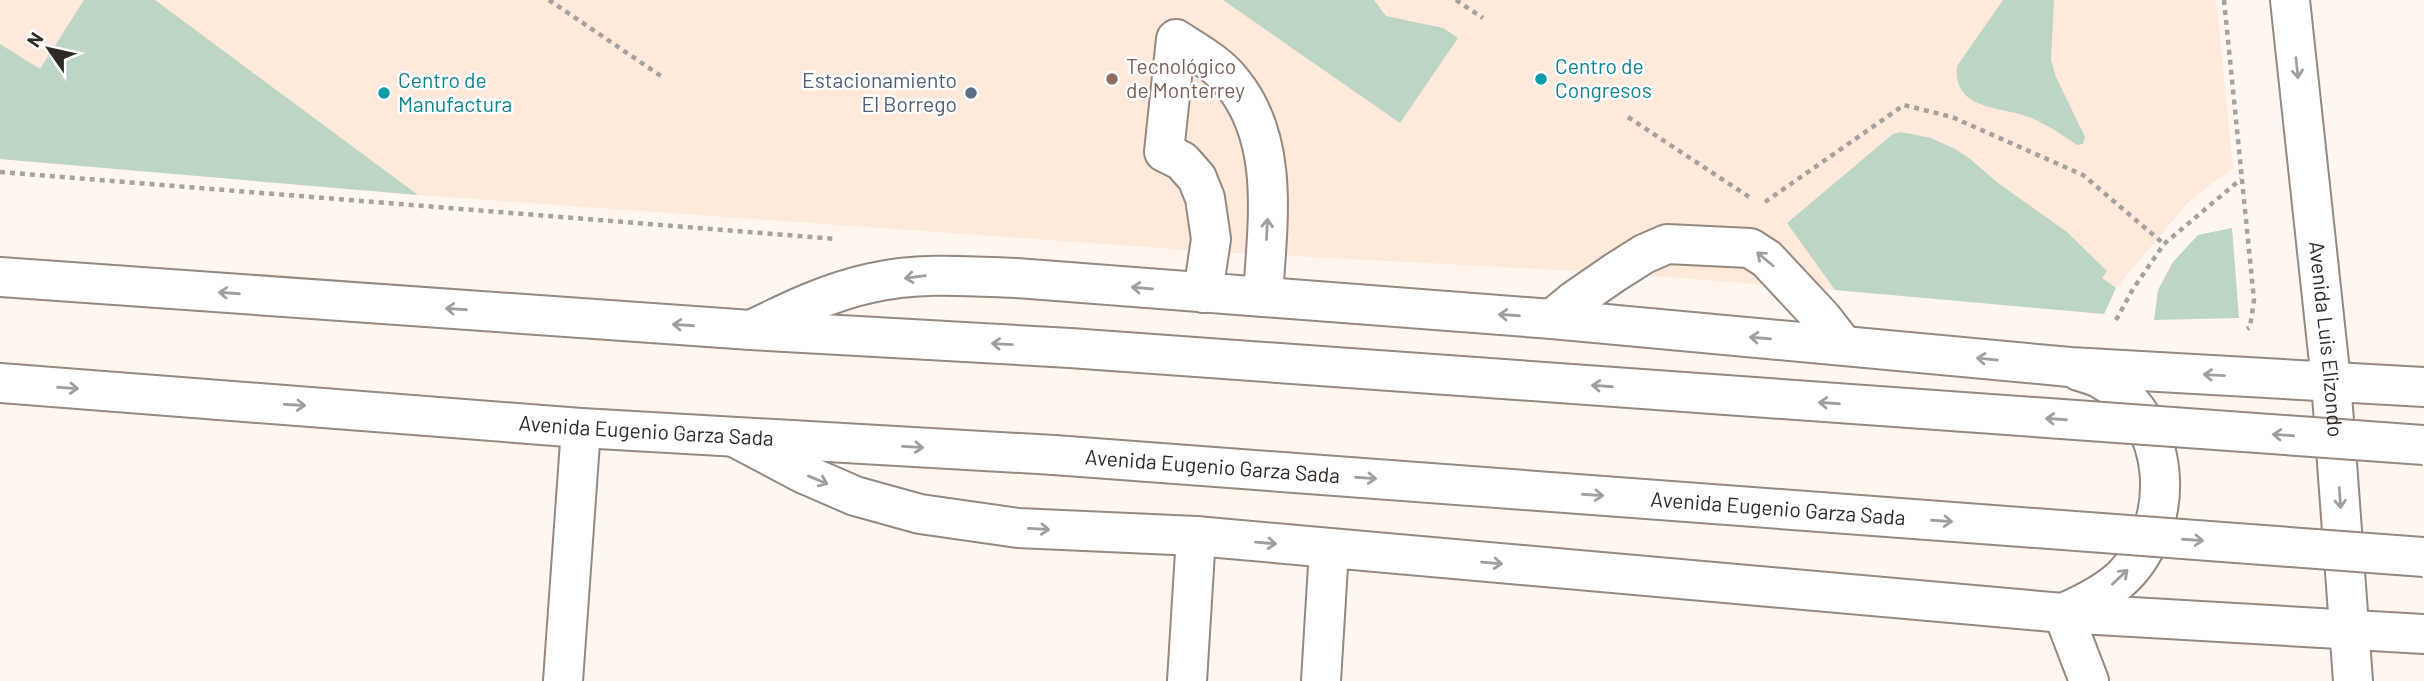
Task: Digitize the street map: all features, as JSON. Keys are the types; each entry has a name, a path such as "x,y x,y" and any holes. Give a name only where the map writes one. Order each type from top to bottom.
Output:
{"main road":[{"name":"Avenida Luis Elizondo","path":"2290,0 2331,381 2353,681"},
{"path":"1203,293 1212,239 1205,198 1197,178 1182,161 1164,152 1176,39 1216,65 1232,81 1254,118 1269,186 1263,297"},
{"path":"1552,319 1574,300 1624,267 1667,244 1750,248 1767,259 1823,319 1843,345"},
{"path":"751,330 817,299 872,282 928,275 1016,278 1552,319 2070,368 2424,387"},
{"path":"0,277 751,330 1070,348 2424,445"},
{"path":"2063,613 2099,595 2123,577 2142,553 2155,525 2161,495 2160,467 2153,440 2140,415 2122,394 2099,378 2070,368"},
{"name":"Avenida Eugenio Garza Sada","path":"0,383 581,428 1054,455 2424,557"},
{"path":"563,681 581,428"},
{"path":"736,438 802,473 855,496 920,514 1018,528 1196,536 2063,613 2424,634"},
{"path":"1187,681 1196,536"},
{"path":"1321,681 1329,549"},
{"path":"2063,613 2089,681"}],"path":[{"path":"549,0 661,76"},
{"path":"1456,0 1483,18"},
{"path":"1628,117 1762,205 1904,105 1952,117 2083,174 2164,244"},
{"path":"2116,321 2133,289 2164,244 2241,179"}],"shaded area":[{"name":"Tecnológico de Monterrey","path":"0,0 2216,0 2233,168 2191,199 2116,288 2104,314 1614,273 1217,252 418,195 0,159"}],"green space":[{"path":"84,0 155,0 418,195 0,159 0,44 40,69"},
{"path":"1223,0 1374,0 1386,16 1443,28 1458,38 1400,123"},
{"path":"2003,0 2054,0 2051,60 2056,77 2085,137 2083,144 2077,145 2029,117 1980,104 1962,91 1957,66"},
{"path":"1901,132 1931,138 1955,149 2067,232 2107,271 2102,278 2116,288 2104,314 1835,290 1787,223 1893,134"},
{"path":"2232,228 2239,318 2154,320 2158,290 2173,262 2198,235"}],"place":[{"name":"Tecnológico de Monterrey","path":"1112,79"},
{"name":"Centro de Congresos","path":"1541,79"},
{"name":"Centro de Manufactura","path":"384,93"},
{"name":"Estacionamiento El Borrego","path":"971,93"}]}
